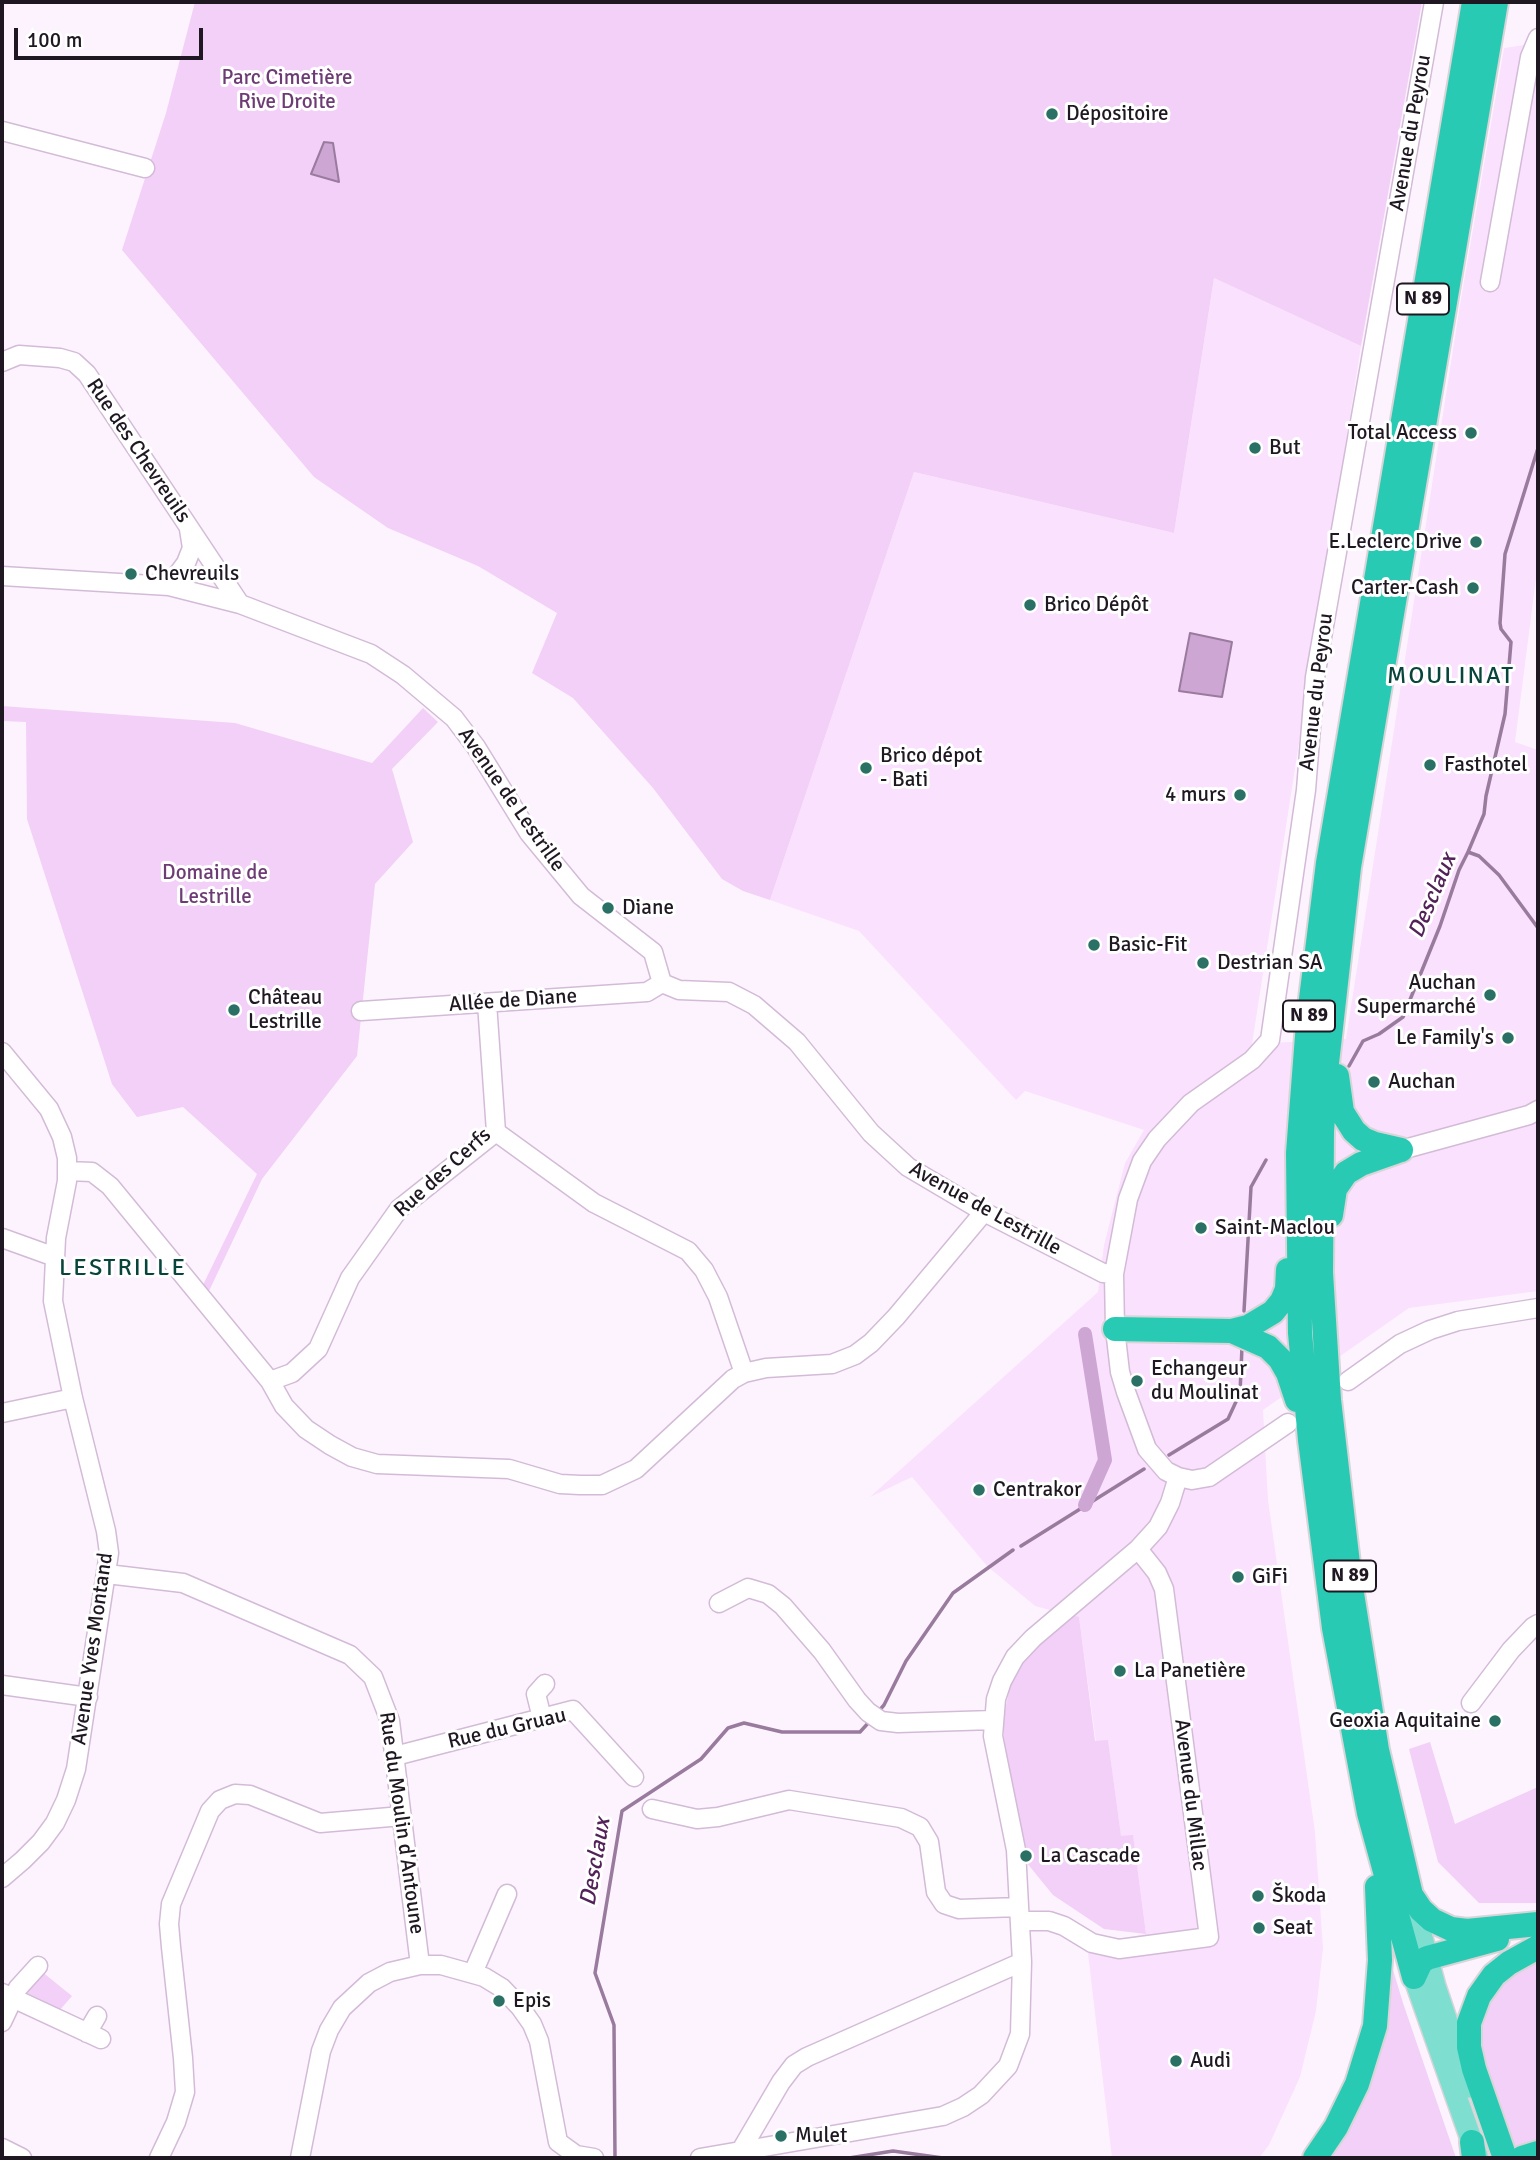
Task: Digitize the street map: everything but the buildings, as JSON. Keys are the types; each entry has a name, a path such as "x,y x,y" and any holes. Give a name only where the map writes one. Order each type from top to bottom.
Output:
{"highway":[{"name":"N 89","path":"1421,1968 1369,1813 1334,1628 1310,1440 1300,1333 1297,1202 1300,1116 1308,1023 1328,863 1474,2"},
{"name":"N 89","path":"1411,1895 1371,1717 1350,1581 1329,1401 1321,1273 1322,1131 1349,867 1496,2"},
{"path":"1333,1003 1342,1112 1347,1122 1363,1139 1401,1150"},
{"path":"1115,1329 1232,1331 1248,1327 1273,1312 1282,1301 1287,1289 1291,1133 1296,1067 1308,1023"},
{"path":"1329,1401 1336,1366 1331,1230 1331,1208 1335,1189 1346,1173 1354,1168 1401,1150"},
{"path":"1232,1331 1268,1347 1280,1359 1288,1373 1310,1440"},
{"path":"1315,2158 1336,2127 1357,2084 1375,2026 1380,1991 1381,1929 1369,1813"},
{"path":"1411,1895 1432,1920 1451,1929 1466,1931 1538,1926"},
{"path":"1421,1968 1538,1926"},
{"path":"1505,2158 1484,2148 1469,2037 1471,2016 1479,1996 1494,1976 1509,1963 1538,1947"},
{"path":"1522,2158 1538,2152"}],"main road":[{"name":"N 89","path":"1411,1895 1421,1968 1484,2148"}],"street":[{"name":"Avenue du Peyrou","path":"1178,1477 1157,1462 1147,1449 1138,1428 1121,1372 1115,1329 1114,1274 1128,1199 1142,1161 1157,1139 1191,1103 1252,1060 1270,1040 1306,790 1315,677 1434,2"},
{"path":"1490,282 1530,57 1538,38"},
{"path":"2,131 145,168"},
{"name":"Rue des Chevreuils","path":"2,362 19,355 37,355 74,362 87,374 240,604"},
{"path":"169,586 186,563 192,548 189,529"},
{"name":"Avenue de Lestrille","path":"2,576 169,586 240,604 371,654 404,675 454,718 476,747 529,833 581,896 653,952 662,983 679,990 729,992 754,1005 797,1042 871,1133 908,1167 984,1212 1103,1273 1114,1274"},
{"name":"Allée de Diane","path":"361,1011 647,992 662,983"},
{"name":"Rue des Cerfs","path":"270,1381 292,1373 318,1349 350,1278 399,1209 495,1132 488,1003"},
{"name":"Avenue Yves Montand","path":"2,1052 49,1109 62,1137 67,1181 56,1237 53,1301 109,1553 76,1769 66,1800 55,1823 41,1842 2,1878"},
{"path":"1401,1150 1535,1113"},
{"path":"495,1132 594,1203 688,1251 704,1270 718,1297 744,1373"},
{"path":"67,1171 92,1172 110,1186 270,1381 284,1406 306,1429 330,1446 352,1457 377,1464 509,1469 560,1483 602,1485 636,1469 733,1379 744,1373 766,1368 832,1364 855,1355 896,1317 984,1212"},
{"path":"2,1238 55,1257"},
{"path":"1348,1381 1415,1336 1444,1324 1538,1308"},
{"path":"1493,1316 1538,1317"},
{"path":"2,1413 73,1398"},
{"path":"700,2158 943,2116 963,2108 996,2082 1008,2066 1020,2034 1022,1962 1012,1826 993,1736 996,1699 1002,1681 1015,1657 1060,1613 1139,1549 1158,1527 1178,1477 1199,1480 1209,1477 1288,1423"},
{"name":"Avenue du Millac","path":"1020,1914 1064,1926 1092,1943 1119,1949 1209,1937 1164,1589 1157,1573 1139,1549"},
{"name":"Rue du Moulin d'Antoune","path":"107,1574 183,1583 350,1655 373,1677 390,1721 420,1965 441,1965 473,1973 502,1988 532,2024 544,2058 558,2142 576,2155 594,2158"},
{"path":"719,1603 748,1588 768,1594 783,1605 822,1651 857,1700 881,1721 898,1723 993,1720"},
{"path":"1471,1703 1511,1650 1538,1624"},
{"path":"541,1718 536,1694 545,1684"},
{"path":"2,1685 88,1697"},
{"name":"Rue du Gruau","path":"395,1756 573,1710 634,1777"},
{"path":"159,2158 176,2122 185,2092 169,1924 174,1895 210,1811 220,1800 243,1794 320,1823 402,1816"},
{"path":"652,1809 697,1819 718,1817 789,1800 901,1818 920,1827 929,1842 936,1892 944,1904 959,1909 1020,1914"},
{"path":"473,1973 507,1894"},
{"path":"740,2152 775,2091 794,2065 1022,1962"},
{"path":"300,2158 321,2050 328,2030 342,2008 369,1983 390,1972 420,1965"},
{"path":"2,2022 7,1995 18,1988 38,1966"},
{"path":"7,1995 94,2036 97,2016"},
{"path":"2,2148 22,2158"}],"shaded area":[{"path":"1538,43 1538,563 1515,742 1538,750 1538,1291 1409,1308 1263,1410 1268,1500 1315,1832 1323,1948 1316,2011 1300,2077 1269,2145 1259,2158 1112,2158 1087,1945 1146,1934 1133,1836 1121,1837 1108,1741 1096,1742 1079,1618 1035,1606 987,1566 912,1477 870,1497 1098,1292 1104,1245 1125,1163 1144,1130 1025,1091 1016,1100 859,931 770,900 914,472 1174,533 1214,278 1361,346 1252,1044 1346,1039 1459,311 1504,48"},
{"path":"324,142 333,143 339,182 311,174"},
{"path":"1190,633 1232,642 1222,697 1179,691"}],"green space":[{"name":"Parc Cimetière Rive Droite","path":"195,2 1422,2 1361,346 1214,278 1174,533 914,472 770,900 743,891 722,879 653,788 573,698 532,673 557,613 478,566 388,528 314,477 122,250 166,113"},
{"name":"Domaine de Lestrille","path":"2,706 235,723 372,763 423,708 438,722 392,769 413,842 375,884 357,1056 262,1179 209,1291 203,1285 257,1174 183,1107 137,1117 112,1084 27,819 26,722 2,721"},
{"path":"1068,1614 1079,1617 1095,1741 1108,1740 1121,1836 1133,1835 1146,1934 1104,1929 1053,1895 1022,1857 1006,1771 1003,1721 1013,1671"},
{"path":"1430,1742 1455,1824 1538,1787 1538,1903 1479,1903 1438,1862 1409,1749"},
{"path":"1388,1953 1403,2003 1456,2158 1321,2158"},
{"path":"1538,1956 1538,2143 1514,2152 1492,2098 1479,2037 1480,2024 1493,1987"},
{"path":"41,1971 72,1996 59,2011 23,1991"}],"waterway":[{"path":"1468,852 1484,814 1505,714 1511,642 1501,629 1500,623 1505,554 1538,448"},
{"name":"Desclaux","path":"1349,1066 1363,1041 1379,1034 1403,1017 1468,852 1479,856 1499,875 1538,928"},
{"name":"Desclaux","path":"1244,1311 1251,1187 1266,1160"},
{"path":"1085,1334 1105,1460 1085,1505"},
{"name":"Desclaux","path":"1169,1455 1228,1419 1240,1393 1242,1347"},
{"name":"Desclaux","path":"1021,1546 1144,1469"},
{"name":"Desclaux","path":"878,1712 906,1661 953,1593 1013,1550"},
{"name":"Desclaux","path":"615,2158 614,2025 595,1973 622,1811 701,1759 728,1728 744,1723 782,1732 860,1732 870,1721"},
{"path":"849,2158 893,2151 943,2158"}],"place":[{"name":"Dépositoire","path":"1052,114"},
{"name":"Total Access","path":"1471,433"},
{"name":"But","path":"1255,448"},
{"name":"E.Leclerc Drive","path":"1476,542"},
{"name":"Chevreuils","path":"131,574"},
{"name":"Carter-Cash","path":"1473,588"},
{"name":"Brico Dépôt","path":"1030,605"},
{"name":"Fasthotel","path":"1430,765"},
{"name":"Brico dépot - Bati","path":"866,768"},
{"name":"4 murs","path":"1240,795"},
{"name":"Diane","path":"608,908"},
{"name":"Basic-Fit","path":"1094,945"},
{"name":"Destrian SA","path":"1203,963"},
{"name":"Auchan Supermarché","path":"1490,995"},
{"name":"Château Lestrille","path":"234,1010"},
{"name":"Le Family's","path":"1508,1038"},
{"name":"Auchan","path":"1374,1082"},
{"name":"Saint-Maclou","path":"1201,1228"},
{"name":"Echangeur du Moulinat","path":"1137,1381"},
{"name":"Centrakor","path":"979,1490"},
{"name":"GiFi","path":"1238,1577"},
{"name":"La Panetière","path":"1120,1671"},
{"name":"Geoxia Aquitaine","path":"1495,1721"},
{"name":"La Cascade","path":"1026,1856"},
{"name":"Škoda","path":"1258,1896"},
{"name":"Seat","path":"1259,1928"},
{"name":"Epis","path":"499,2001"},
{"name":"Audi","path":"1176,2061"},
{"name":"Mulet","path":"781,2136"}],"district":[{"name":"MOULINAT","path":"1451,677"},
{"name":"LESTRILLE","path":"123,1269"}]}
